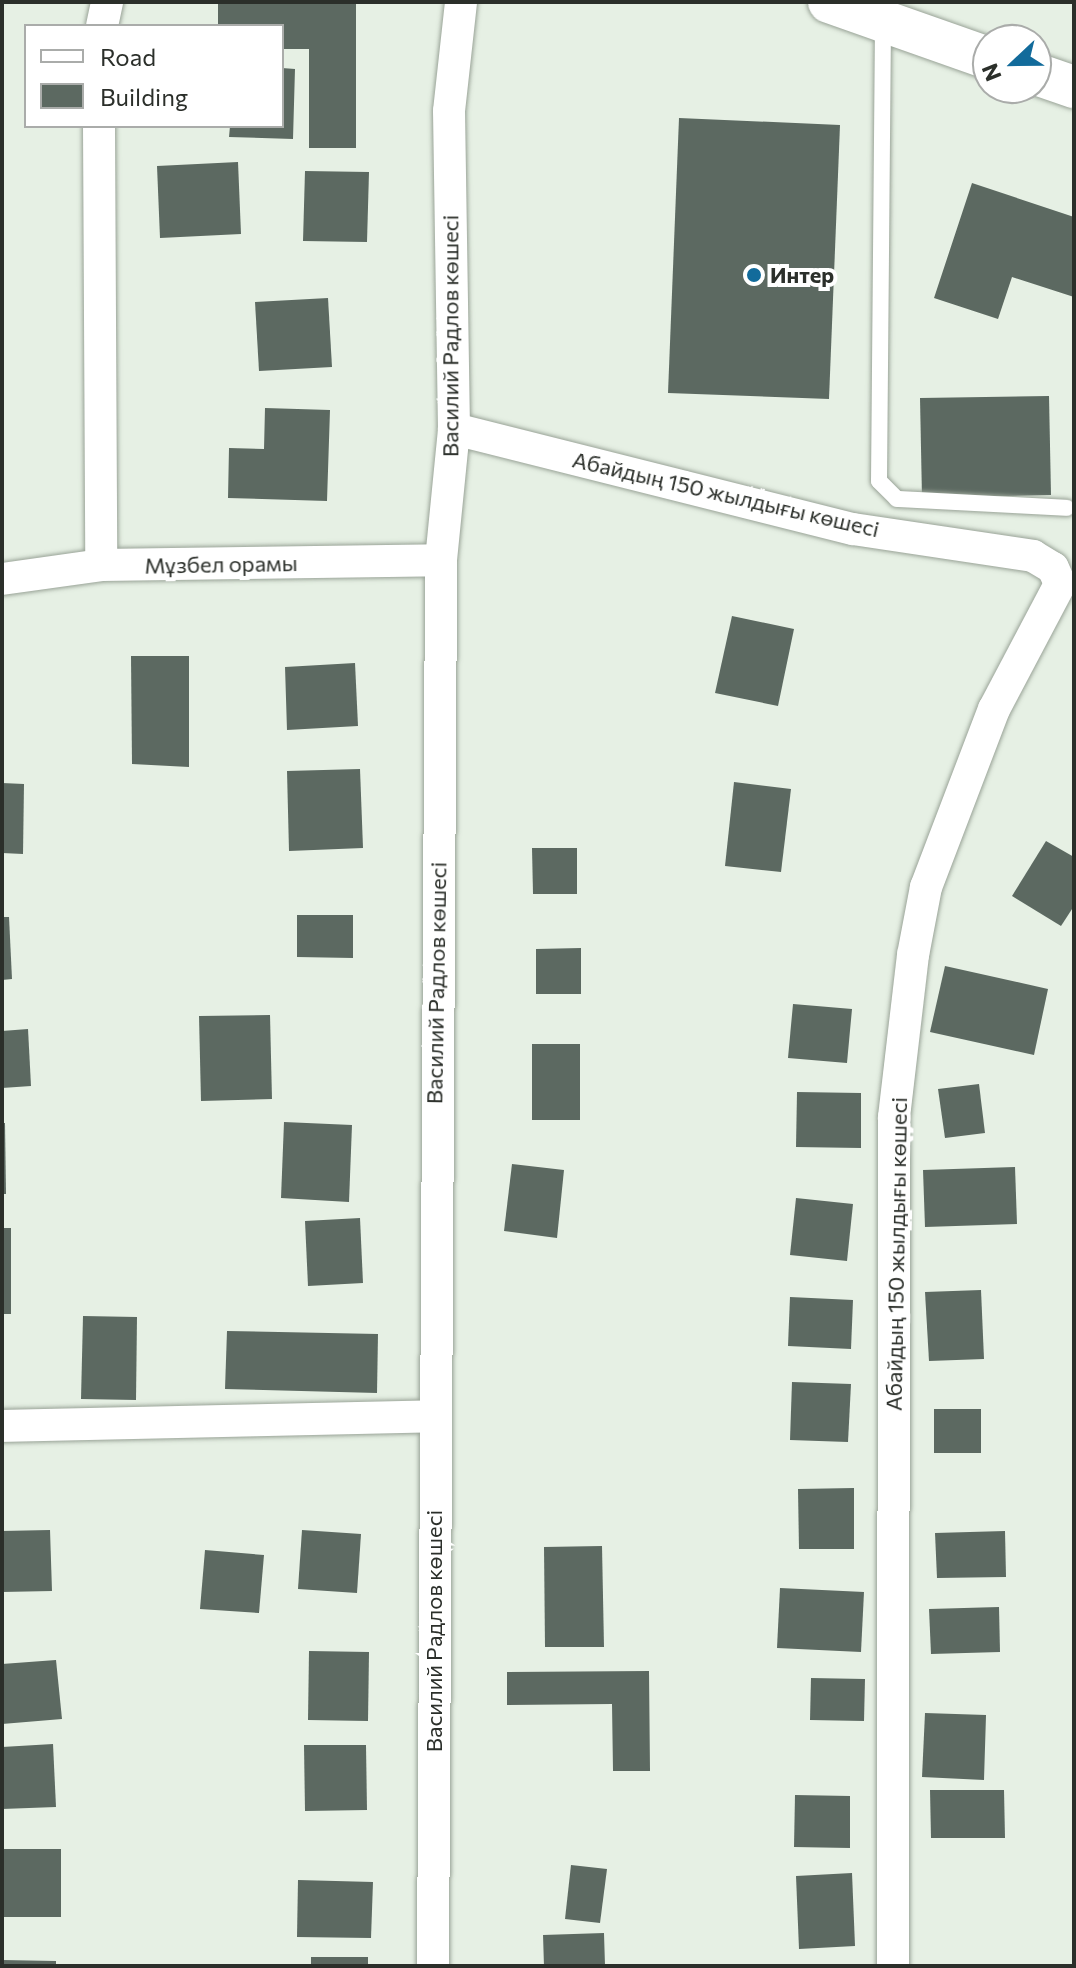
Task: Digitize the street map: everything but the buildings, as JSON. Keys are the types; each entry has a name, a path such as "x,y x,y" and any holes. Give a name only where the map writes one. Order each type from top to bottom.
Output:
{"street":[{"path":"102,24 107,2"},
{"name":"Василий Радлов көшесі","path":"433,1966 431,1416 441,560 454,429 449,111 461,2"},
{"path":"829,2 972,53"},
{"path":"1052,79 1074,87"},
{"path":"99,128 101,565"},
{"name":"Абайдың 150 жылдығы көшесі","path":"454,429 853,529 1020,552 1053,568 1060,584 994,709 926,887 913,955 894,1117 893,1966"},
{"name":"Мұзбел орамы","path":"2,579 101,565 441,560"},
{"path":"2,1426 431,1416"}],"lane":[{"path":"883,22 879,481 897,499 1067,508"}],"place":[{"name":"Интер","path":"754,275"}]}
